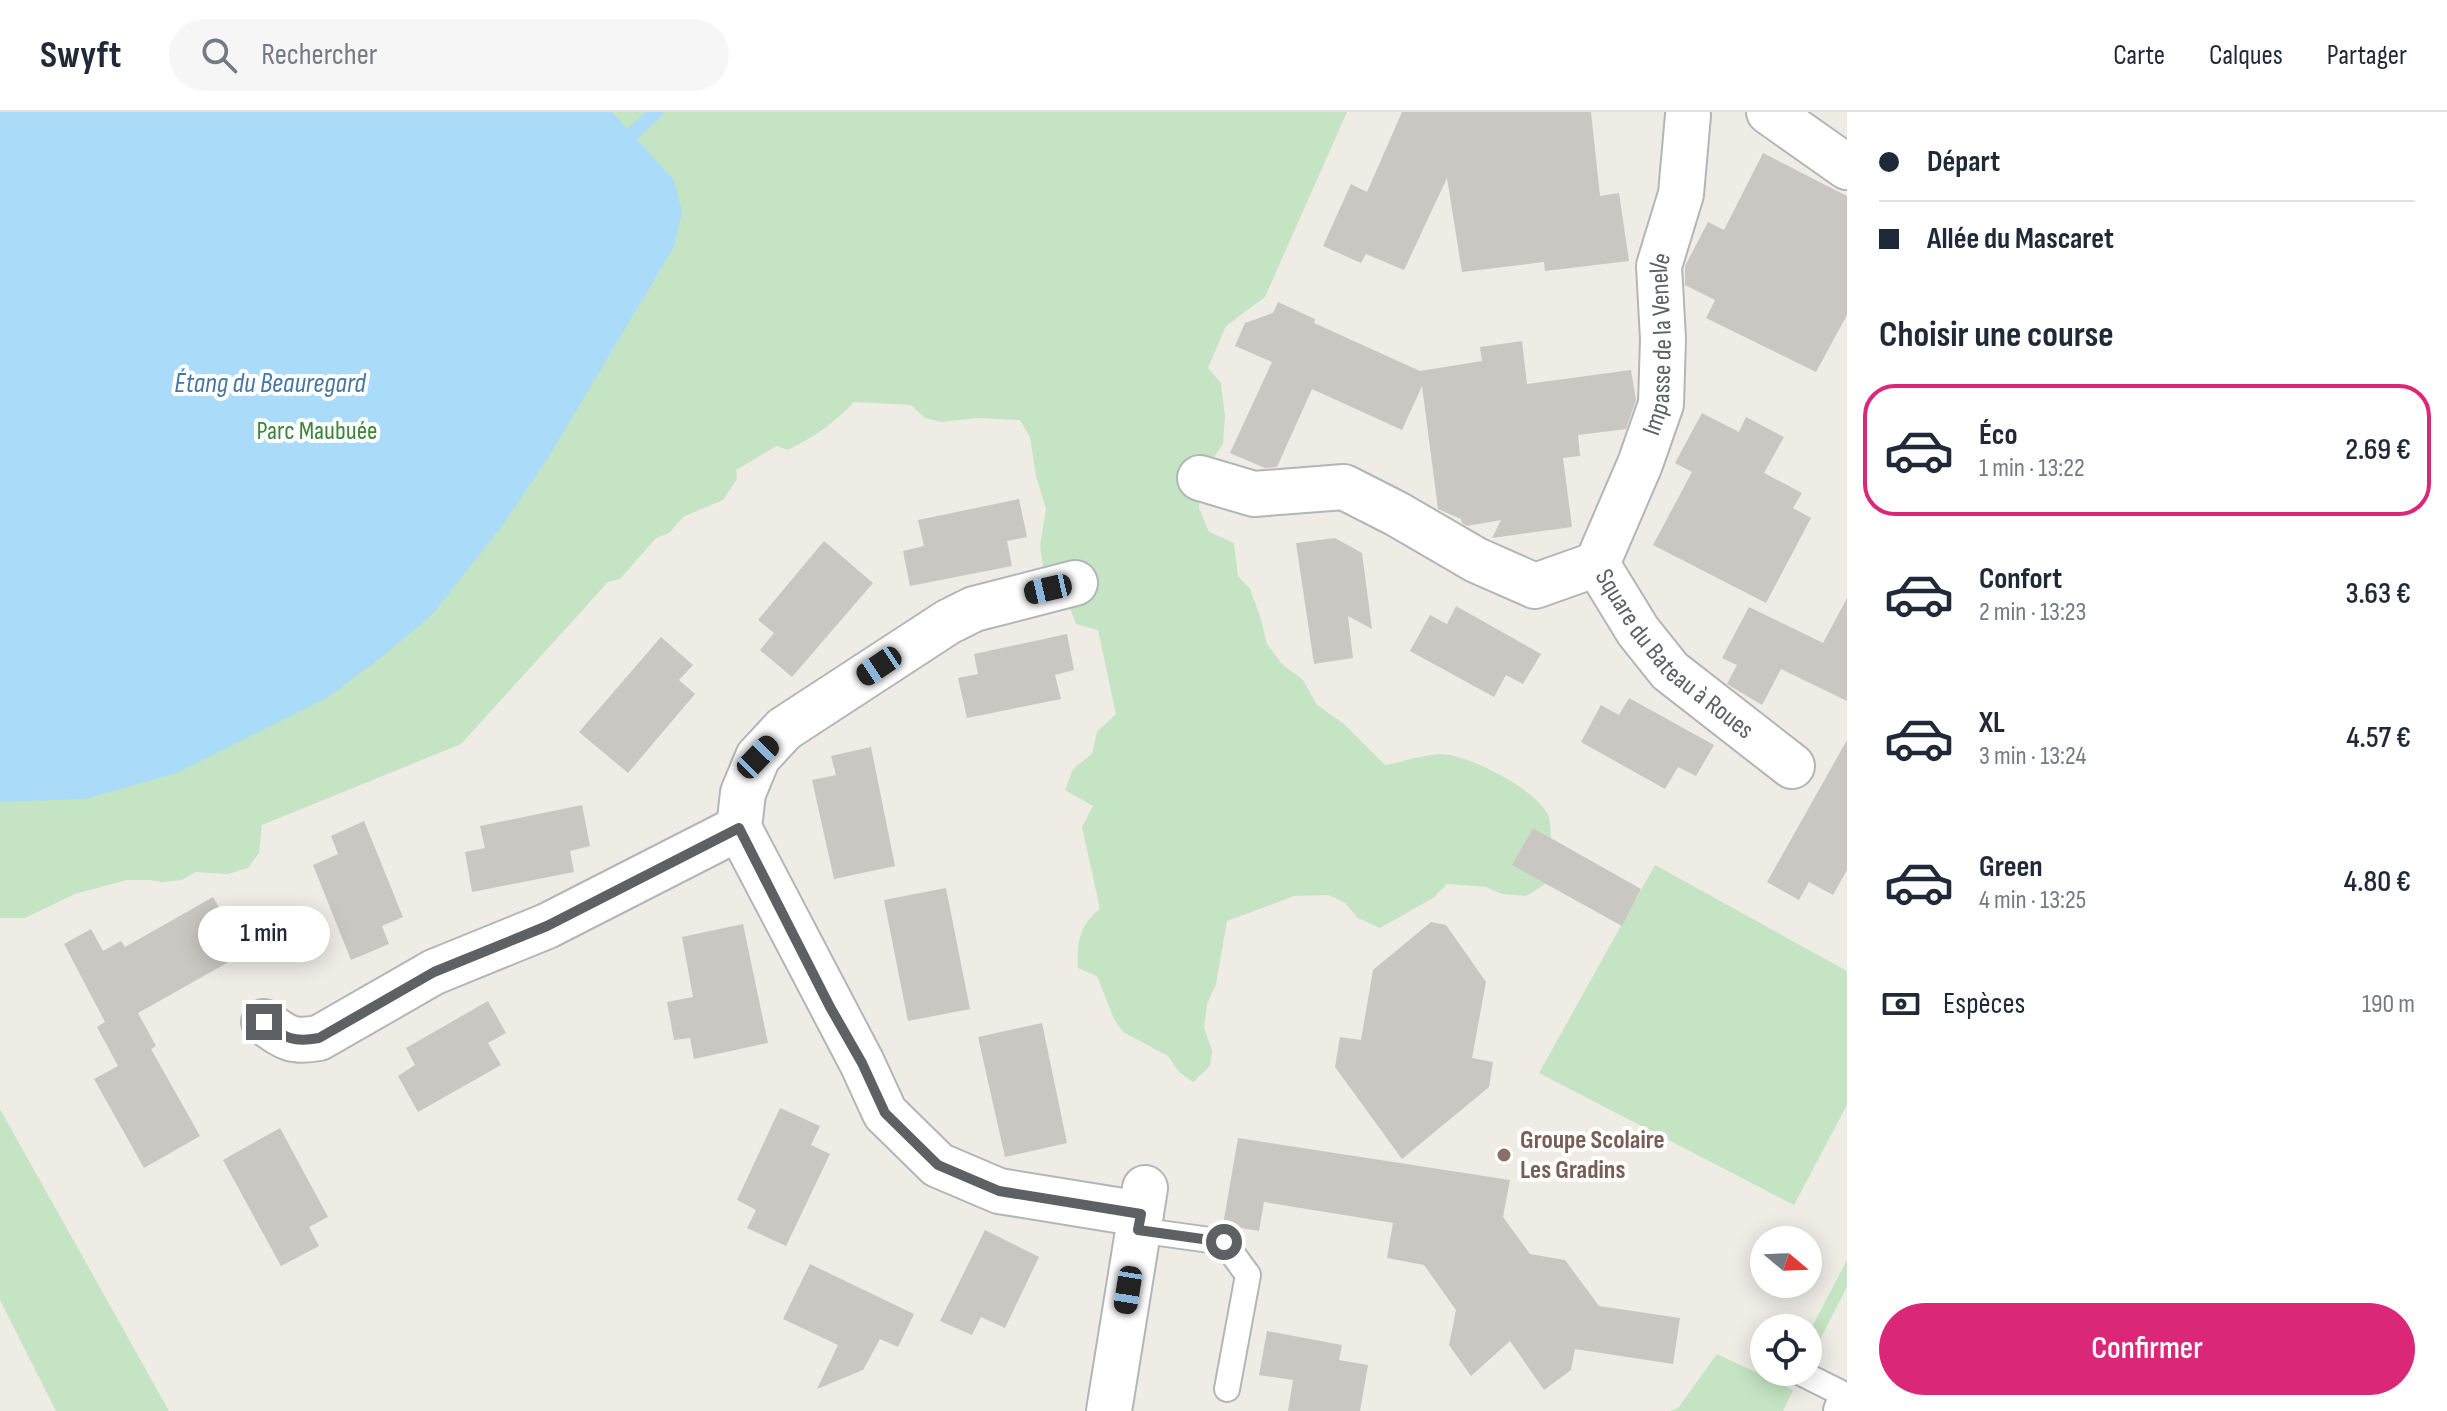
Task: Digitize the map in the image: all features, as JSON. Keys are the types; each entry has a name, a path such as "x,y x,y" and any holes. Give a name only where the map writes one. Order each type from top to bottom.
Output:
{"street":[{"path":"1769,112 1847,167"},
{"name":"Impasse de la Venelle","path":"1597,564 1640,464 1661,404 1663,339 1659,266 1681,194 1694,113"},
{"name":"Square du Bateau à Roues","path":"1200,478 1254,494 1344,487 1476,560 1535,586 1597,564 1638,631 1670,671 1792,766"},
{"path":"1075,583 974,609 948,622 784,729 758,757 743,793 739,828 885,1113 938,1165 999,1191 1142,1210 1109,1411"},
{"path":"264,1022 284,1036 299,1041 319,1038 434,972 547,926 739,828"}],"lane":[{"path":"1142,1210 1224,1242 1248,1275 1227,1389"},
{"path":"1822,1384 1847,1396"}],"green space":[{"name":"Parc Maubuée","path":"0,112 1347,112 1265,297 1226,326 1208,368 1221,383 1225,417 1223,444 1200,478 1199,508 1209,532 1234,543 1238,576 1250,589 1267,644 1282,664 1303,680 1317,705 1344,724 1385,765 1440,754 1452,756 1499,774 1540,803 1550,822 1551,838 1533,828 1513,864 1547,883 1526,896 1502,894 1486,887 1447,884 1433,898 1380,928 1358,918 1344,902 1328,895 1294,896 1227,921 1216,984 1207,1004 1204,1028 1212,1050 1210,1066 1193,1082 1179,1072 1168,1056 1123,1032 1114,1019 1097,976 1078,968 1081,935 1088,921 1100,909 1082,827 1093,806 1065,790 1073,769 1092,754 1097,732 1116,714 1098,630 1076,624 1056,571 1043,566 1040,546 1046,509 1036,476 1030,437 1020,420 978,418 941,422 925,418 911,405 854,402 806,440 788,450 777,446 736,470 737,479 723,500 683,517 669,533 656,538 620,579 608,582 461,744 262,825 259,853 248,868 228,874 195,872 182,880 162,882 127,880 75,894 25,918 0,918"},
{"path":"1655,865 1847,971 1847,1105 1794,1205 1539,1073"},
{"path":"0,1109 169,1411 56,1411 0,1300"},
{"path":"1847,1260 1847,1287 1822,1336 1822,1314 1819,1314"},
{"path":"1717,1354 1750,1370 1750,1386 1785,1386 1793,1390 1783,1411 1670,1411 1678,1408"}],"water":[{"name":"Étang du Beauregard","path":"0,112 612,112 674,180 682,212 674,247 546,461 502,526 432,615 327,698 177,773 85,799 0,802"}],"building":[{"path":"1402,112 1591,112 1600,196 1619,193 1629,261 1545,271 1544,262 1462,272 1447,178 1404,270 1366,254 1361,263 1323,246 1351,184 1367,192"},
{"path":"1763,153 1847,196 1847,315 1816,372 1706,318 1715,300 1685,285 1685,266 1708,222 1724,230"},
{"path":"1278,302 1315,319 1314,323 1420,371 1482,361 1480,347 1522,341 1527,384 1631,370 1636,400 1626,429 1578,435 1580,456 1563,458 1572,527 1492,538 1501,520 1467,526 1461,519 1438,509 1422,386 1402,430 1312,389 1277,467 1265,468 1230,453 1272,362 1235,346 1245,323 1273,313"},
{"path":"1702,413 1739,432 1746,417 1784,437 1764,473 1802,493 1793,508 1811,518 1766,603 1653,545 1692,472 1675,463"},
{"path":"1019,499 1027,537 1007,541 1012,566 910,586 903,551 924,546 918,520"},
{"path":"1335,538 1362,553 1372,629 1348,616 1353,658 1314,664 1296,543"},
{"path":"824,541 873,583 792,677 760,650 774,633 758,620"},
{"path":"1847,598 1847,701 1781,669 1762,705 1727,684 1737,665 1722,658 1749,607 1823,643"},
{"path":"1456,606 1541,654 1523,684 1506,675 1494,697 1410,651 1430,615 1447,624"},
{"path":"1067,634 1074,670 1055,675 1061,699 967,718 958,678 978,674 974,654"},
{"path":"661,637 693,665 679,680 695,694 628,773 579,732"},
{"path":"1629,698 1714,745 1696,776 1678,767 1665,789 1581,742 1601,705 1619,715"},
{"path":"1847,740 1847,870 1833,895 1809,882 1799,900 1767,882"},
{"path":"871,747 895,866 834,879 812,780 836,775 831,756"},
{"path":"582,805 590,846 570,851 574,872 472,892 465,852 485,848 480,826"},
{"path":"364,821 403,917 382,926 389,944 351,960 313,865 338,854 331,836"},
{"path":"1533,828 1641,889 1622,926 1512,865"},
{"path":"946,888 970,1009 908,1021 884,900"},
{"path":"213,897 235,934 216,945 227,963 138,1013 156,1046 151,1049 200,1136 144,1168 94,1079 118,1066 97,1027 105,1022 64,944 91,929 103,951 121,941 125,947"},
{"path":"1431,922 1446,925 1486,982 1472,1058 1493,1062 1489,1087 1402,1159 1335,1067 1340,1037 1361,1040 1373,970"},
{"path":"743,924 768,1043 694,1059 690,1038 674,1040 667,1002 693,997 682,937"},
{"path":"488,1001 506,1033 488,1043 501,1065 418,1112 398,1076 415,1065 406,1048"},
{"path":"1042,1023 1067,1143 1005,1157 978,1037"},
{"path":"780,1108 820,1126 811,1145 830,1154 786,1246 747,1228 756,1210 737,1200"},
{"path":"280,1128 328,1217 309,1227 319,1246 281,1266 223,1160"},
{"path":"1238,1138 1510,1180 1503,1217 1530,1254 1565,1260 1599,1306 1680,1318 1673,1364 1575,1349 1571,1370 1544,1390 1510,1341 1471,1376 1449,1345 1456,1310 1424,1265 1387,1258 1393,1223 1264,1202 1259,1231 1223,1225"},
{"path":"985,1230 1039,1257 1005,1328 981,1317 972,1335 940,1321"},
{"path":"810,1264 914,1314 898,1347 880,1339 863,1370 817,1389 838,1345 783,1319"},
{"path":"1267,1331 1342,1345 1339,1360 1368,1365 1360,1411 1288,1411 1293,1380 1259,1375"}],"waterway":[{"path":"632,134 656,112"}],"place":[{"name":"Groupe Scolaire Les Gradins","path":"1504,1155"}],"route":[{"path":"264,1022 284,1036 299,1041 319,1038 434,972 547,926 739,828 885,1113 938,1165 999,1191 1141,1214 1138,1230 1224,1242"}]}
